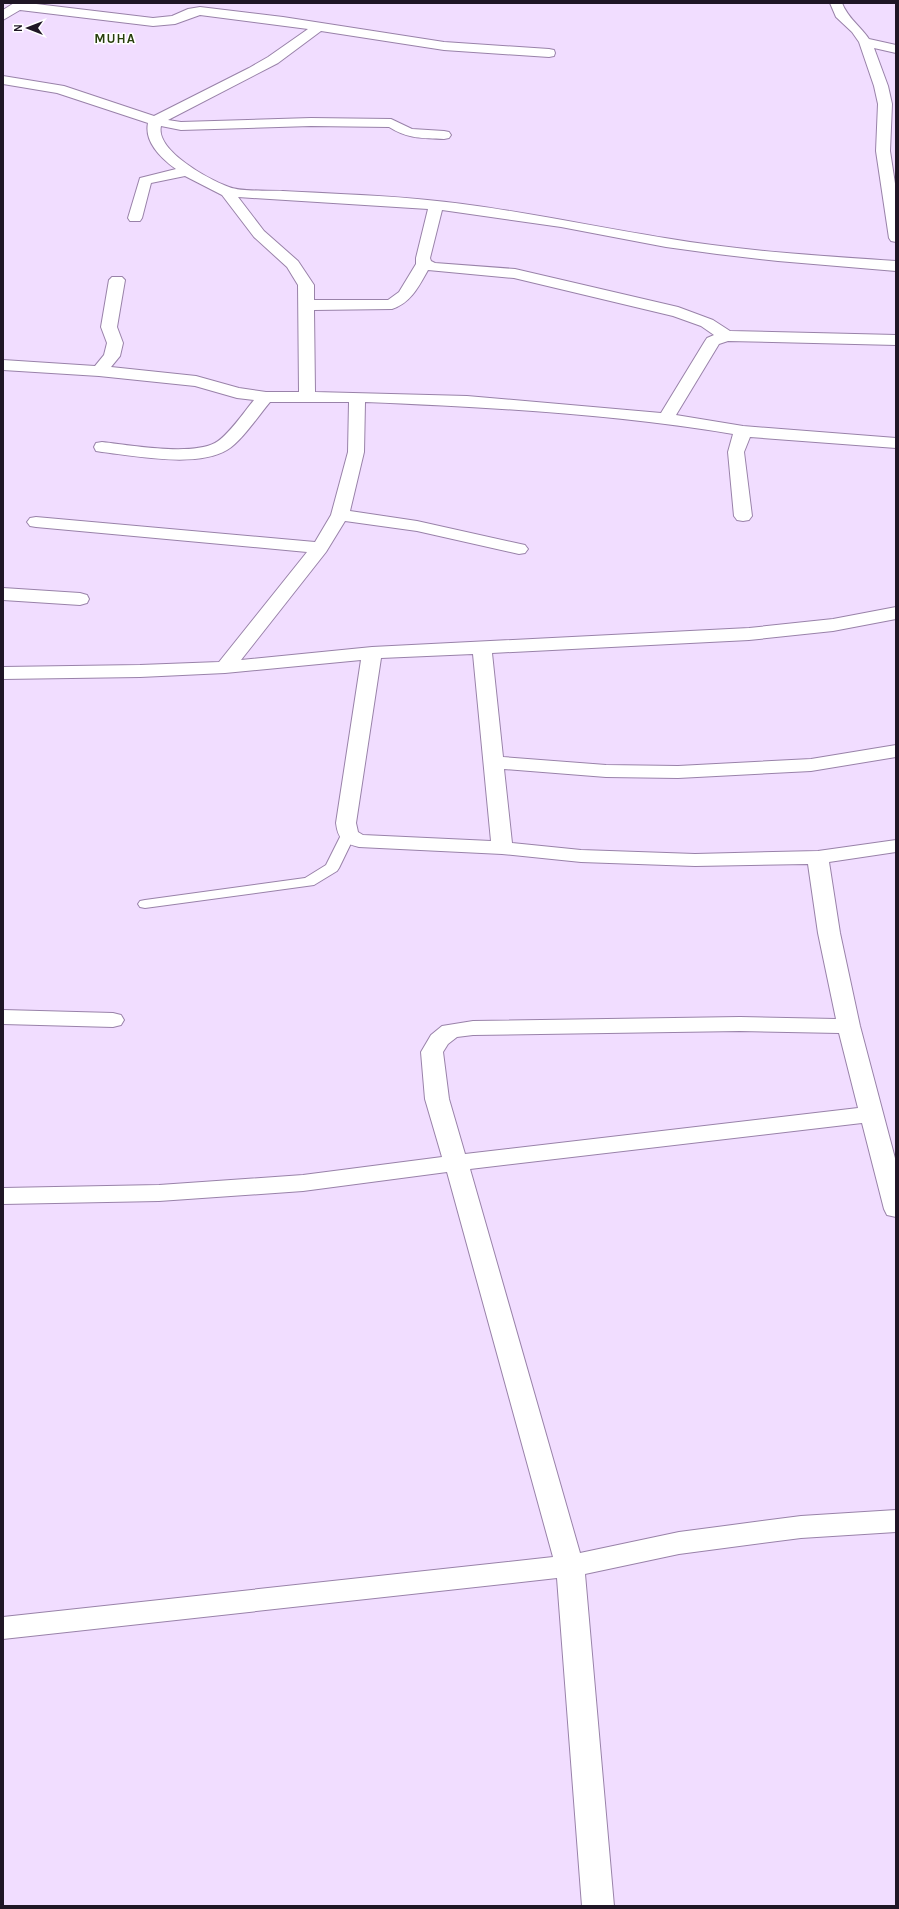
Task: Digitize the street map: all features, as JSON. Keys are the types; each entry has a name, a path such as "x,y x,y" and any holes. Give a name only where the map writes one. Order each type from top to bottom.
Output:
{"street":[{"path":"836,3 840,14 856,29 865,42 881,86 884,104 883,151 896,238"},
{"path":"3,16 21,4 153,22 170,21 200,11 444,46 549,53"},
{"path":"155,121 254,71 273,60 318,27"},
{"path":"865,42 896,49"},
{"path":"3,80 66,91 155,121 181,126 311,122 391,123 398,125 403,131 444,135"},
{"path":"155,121 153,130 159,145 171,159 187,171 227,192 436,205 562,223 666,243 716,250 778,257 896,266"},
{"path":"134,218 145,181 187,171"},
{"path":"227,192 259,234 293,264 306,285 307,398"},
{"path":"306,305 387,306 396,304 403,298 424,264 423,258 436,205"},
{"path":"424,264 434,267 515,274 559,286 678,312 707,323 726,336"},
{"path":"99,370 112,356 115,343 108,327 117,280"},
{"path":"666,418 707,350 714,341 726,336 896,340"},
{"path":"3,365 99,370 196,381 237,393 266,397 357,397 468,401 666,418 743,431 896,443"},
{"path":"102,447 164,453 204,453 222,446 266,397"},
{"path":"225,667 320,548 340,515 356,452 357,397"},
{"path":"743,431 736,452 743,516"},
{"path":"340,515 417,526 519,549"},
{"path":"36,522 320,548"},
{"path":"3,594 80,600"},
{"path":"3,673 140,671 225,667 372,653 750,634 833,625 896,613"},
{"path":"482,648 502,848"},
{"path":"372,653 346,824 348,835 359,841 502,848 581,856 680,859 818,857 896,846"},
{"path":"494,762 606,771 678,772 811,765 896,751"},
{"path":"818,857 829,933 849,1026 896,1209"},
{"path":"3,1017 113,1020"},
{"path":"598,1906 570,1566 437,1099 432,1052 438,1040 450,1031 473,1028 740,1024 849,1026"},
{"path":"3,1196 160,1193 303,1183 456,1163 871,1114"},
{"path":"3,1628 570,1566 679,1543 801,1527 896,1520"}],"lane":[{"path":"145,904 309,882 332,868 348,835"}],"district":[{"name":"MUHA","path":"115,38"}]}
